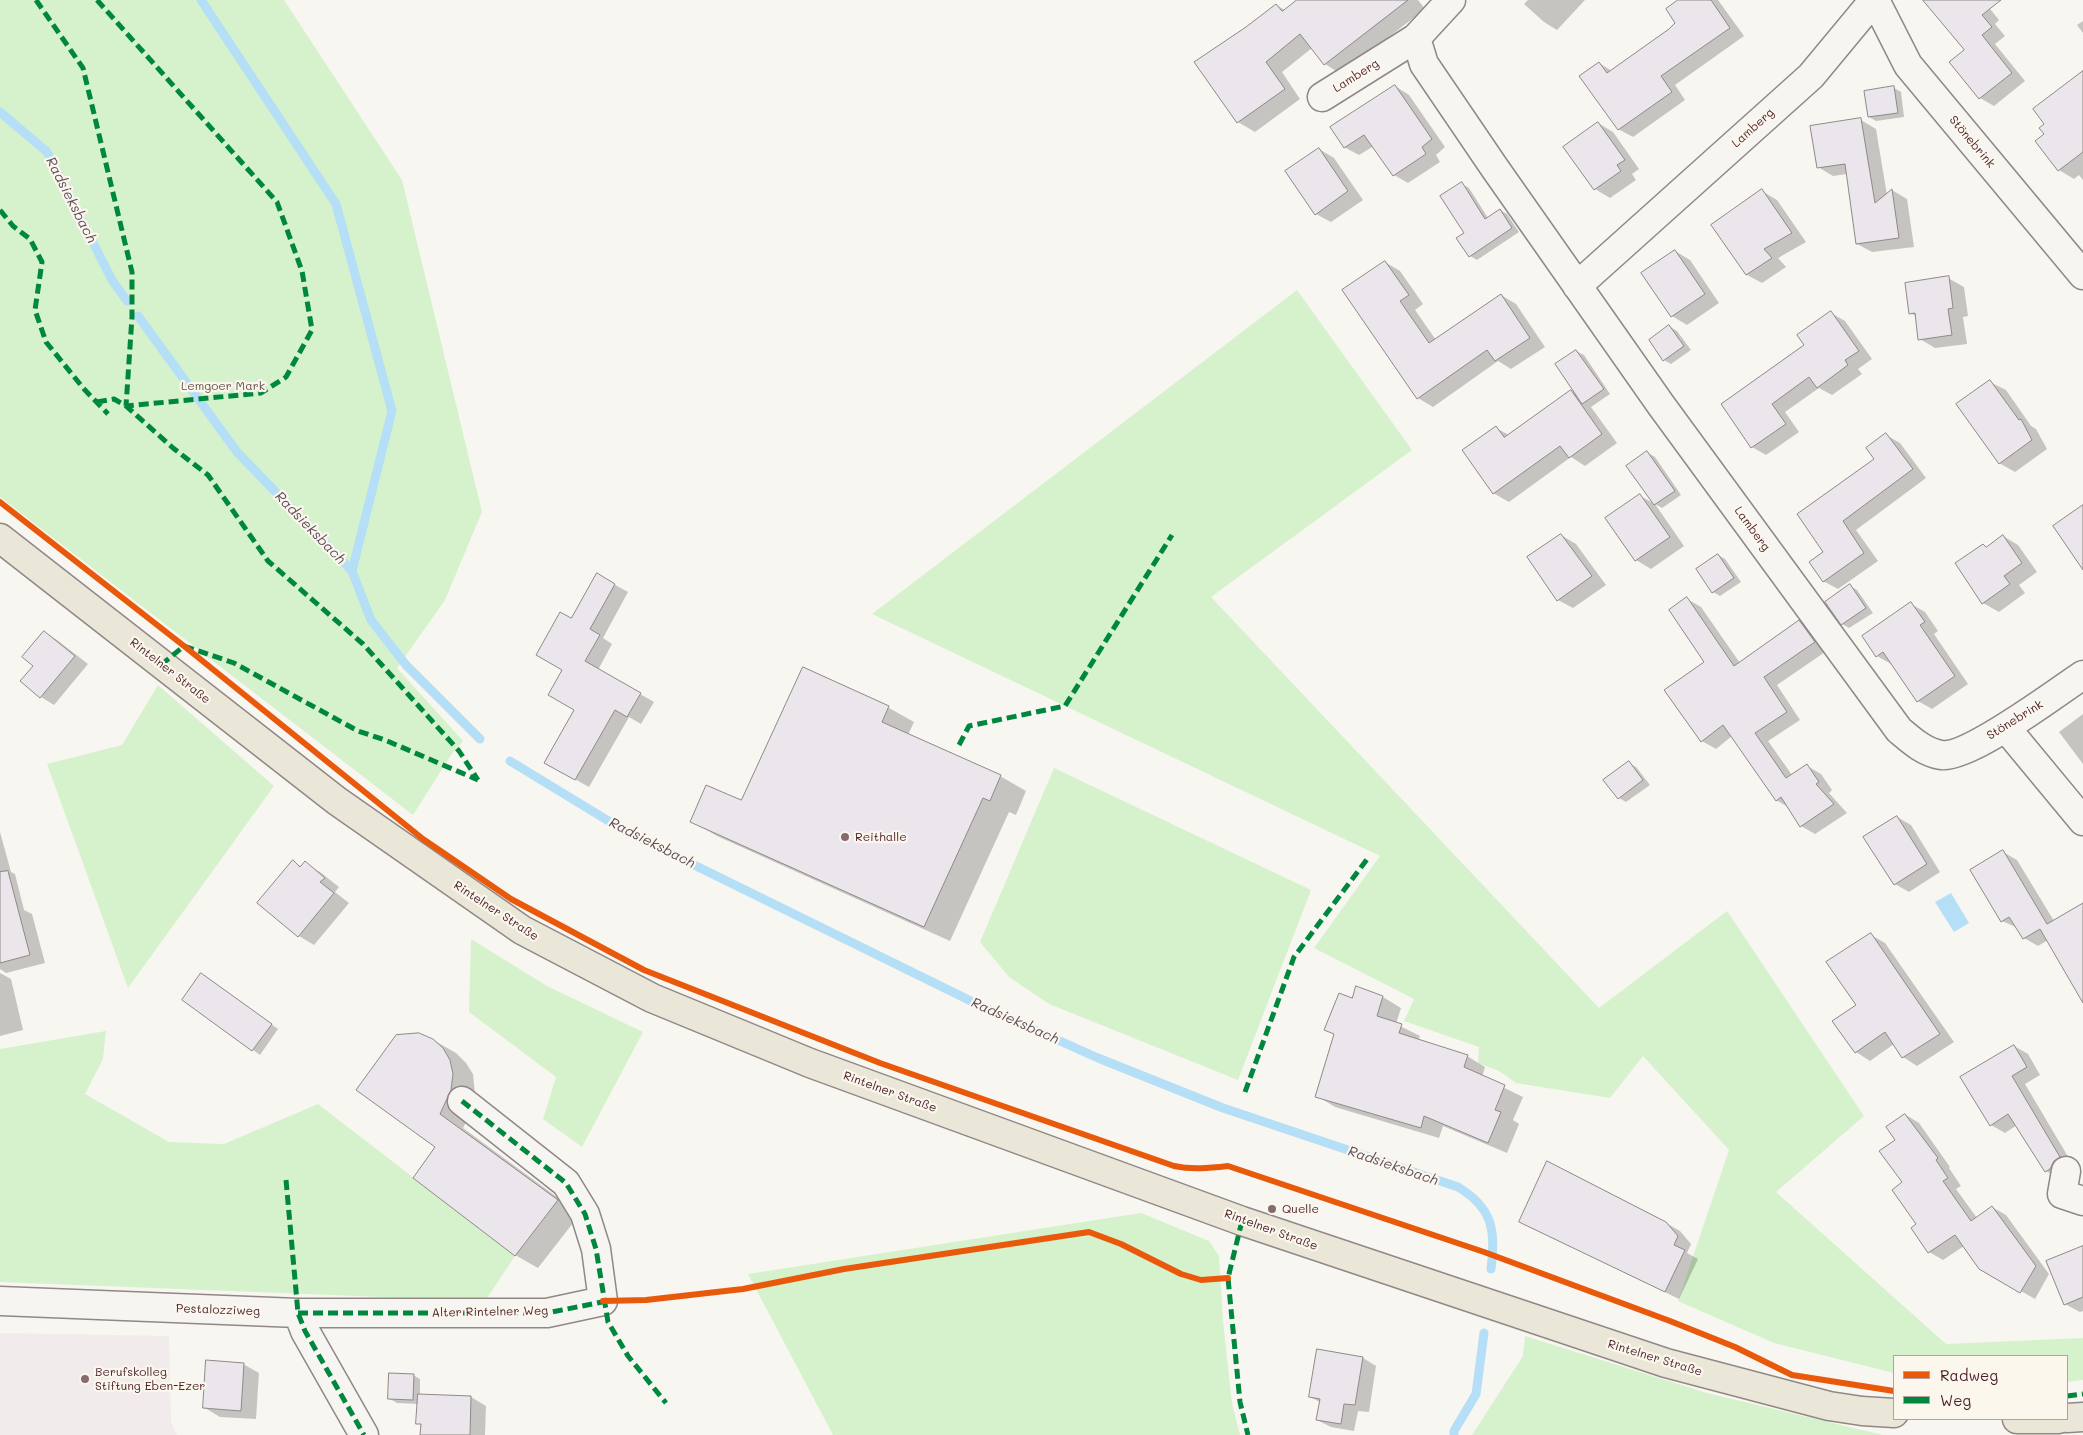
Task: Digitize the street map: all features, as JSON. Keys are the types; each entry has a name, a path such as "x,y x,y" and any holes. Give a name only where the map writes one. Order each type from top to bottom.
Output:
{"main road":[{"name":"Rintelner Straße","path":"0,538 378,831 522,930 652,998 810,1063 1242,1221 1558,1328 1666,1363 1829,1406 1893,1413"},
{"path":"2068,1418 2083,1417"}],"street":[{"name":"Lamberg","path":"1322,98 1416,38 1451,0"},
{"name":"Lamberg","path":"1577,286 1811,76 1875,0"},
{"name":"Stönebrink","path":"1875,0 1908,65 2083,275"},
{"name":"Lamberg","path":"1416,38 1424,64 1577,286 1661,405 1899,730 1924,750 1943,755"},
{"name":"Stönebrink","path":"1943,755 1958,753 2006,728 2083,675"},
{"path":"2006,728 2083,821"},
{"name":"Alter Rintelner Weg","path":"298,1313 547,1312 603,1301 596,1249 585,1214 566,1182 462,1101"},
{"path":"2066,1171 2062,1194 2083,1201"},
{"name":"Pestalozziweg","path":"0,1301 298,1313"},
{"path":"298,1313 305,1331 364,1435"}],"shaded area":[{"name":"Berufskolleg Stiftung Eben-Ezer","path":"0,1333 169,1336 171,1422 177,1435 0,1435"}],"green space":[{"name":"Lemgoer Mark","path":"0,0 284,0 402,180 482,512 445,600 397,668 463,741 451,755 413,815 0,497"},
{"path":"1297,290 1412,450 1211,597 1599,1008 1727,911 1864,1116 1776,1192 1946,1344 2083,1338 2083,1380 2068,1382 2068,1355 1893,1355 1893,1373 1774,1343 1678,1301 1729,1150 1643,1056 1610,1098 1516,1083 1499,1071 1478,1063 1479,1047 1404,1021 1414,999 1314,948 1380,856 872,614"},
{"path":"158,685 274,786 128,988 47,764 122,745"},
{"path":"1054,768 1311,890 1238,1080 1049,1004 1009,977 980,942"},
{"path":"471,939 547,986 643,1032 582,1147 543,1119 556,1077 469,1012"},
{"path":"106,1031 103,1059 85,1094 169,1142 224,1144 318,1104 515,1256 485,1301 0,1282 0,1049"},
{"path":"1141,1213 1209,1241 1219,1256 1223,1321 1232,1403 1240,1435 833,1435 748,1274"},
{"path":"1525,1336 1707,1393 1883,1435 1472,1435 1523,1356"}],"water":[{"path":"1951,893 1969,923 1954,932 1935,902"}],"building":[{"path":"1297,0 1408,0 1324,65 1300,34 1266,62 1285,89 1237,123 1194,62 1276,4 1282,11"},
{"path":"1678,0 1711,0 1730,28 1661,76 1672,92 1618,130 1579,76 1599,62 1607,73 1669,29 1675,23 1666,9"},
{"path":"1923,0 2001,0 1982,15 1992,27 1982,35 2012,73 1979,99 1949,62 1964,50"},
{"path":"2083,71 2083,152 2058,171 2035,141 2044,134 2039,128 2044,124 2033,109"},
{"path":"1395,85 1432,139 1422,147 1426,154 1393,176 1364,135 1344,148 1330,127"},
{"path":"1894,86 1898,113 1868,117 1864,91"},
{"path":"1861,118 1875,203 1892,189 1899,238 1856,244 1845,164 1817,168 1810,126"},
{"path":"1598,122 1625,160 1617,165 1621,171 1594,190 1563,147"},
{"path":"1319,148 1348,191 1315,215 1285,171"},
{"path":"1462,182 1485,219 1500,209 1512,228 1469,257 1456,238 1464,233 1440,196"},
{"path":"1762,189 1792,233 1764,249 1772,258 1746,275 1711,225"},
{"path":"1675,250 1705,294 1671,317 1641,273"},
{"path":"1385,261 1409,295 1400,301 1429,343 1501,294 1530,338 1495,361 1487,350 1417,399 1342,290"},
{"path":"1949,276 1953,308 1948,309 1952,335 1918,340 1915,313 1909,314 1905,283"},
{"path":"1831,311 1859,351 1845,360 1848,365 1817,388 1809,377 1772,404 1786,424 1751,448 1721,404 1804,345 1797,335"},
{"path":"1669,325 1684,346 1663,361 1649,340"},
{"path":"1576,350 1604,389 1582,404 1555,364"},
{"path":"1990,380 2019,420 2021,419 2032,440 1999,464 1956,404"},
{"path":"1571,390 1602,434 1569,458 1560,446 1493,494 1462,450 1496,426 1504,437"},
{"path":"1886,433 1913,469 1843,521 1864,553 1823,582 1809,562 1823,552 1797,514 1874,459 1866,448"},
{"path":"1647,451 1675,491 1654,505 1626,466"},
{"path":"1640,494 1670,537 1635,561 1605,518"},
{"path":"2083,505 2083,570 2053,526"},
{"path":"1561,534 1592,576 1557,601 1527,557"},
{"path":"2003,535 2022,563 2004,576 2010,584 1982,604 1955,563 1983,544 1986,547"},
{"path":"1718,554 1734,578 1712,593 1696,569"},
{"path":"597,573 615,584 590,629 600,635 585,661 641,693 627,717 615,710 575,780 544,763 574,710 548,695 562,670 536,655 560,612 571,618"},
{"path":"1850,584 1866,608 1841,625 1825,602"},
{"path":"1687,597 1734,666 1799,620 1815,642 1764,677 1787,712 1755,733 1786,778 1807,764 1819,782 1816,784 1834,804 1800,827 1781,797 1776,801 1723,725 1701,742 1664,690 1704,662 1669,610"},
{"path":"1911,602 1925,622 1920,625 1955,676 1917,702 1883,652 1876,657 1862,636"},
{"path":"44,631 75,656 40,698 20,681 33,666 22,657"},
{"path":"803,667 889,706 882,722 1001,775 990,801 983,798 924,927 690,822 706,785 741,800"},
{"path":"1629,761 1643,780 1618,799 1603,780"},
{"path":"1897,816 1927,864 1894,885 1863,837"},
{"path":"2003,850 2047,924 2083,903 2083,1003 2040,929 2023,939 2009,917 2001,922 1970,870"},
{"path":"293,860 300,867 305,861 325,878 320,882 334,893 298,937 257,903"},
{"path":"8,871 30,955 0,963 0,872"},
{"path":"1871,933 1940,1034 1902,1058 1885,1032 1855,1053 1832,1021 1856,1005 1826,962"},
{"path":"201,973 272,1024 252,1051 182,1000"},
{"path":"1356,986 1383,996 1377,1016 1402,1024 1399,1033 1468,1055 1464,1067 1505,1085 1495,1110 1501,1112 1488,1143 1424,1116 1421,1128 1315,1097 1334,1034 1324,1030 1339,993 1352,998"},
{"path":"419,1033 433,1039 443,1048 450,1060 453,1074 451,1090 440,1114 558,1200 515,1256 413,1178 435,1147 356,1090 396,1035"},
{"path":"2014,1045 2027,1067 2012,1076 2060,1157 2045,1172 2008,1114 1990,1126 1960,1077"},
{"path":"1905,1114 1938,1158 1936,1160 1948,1178 1943,1181 1971,1221 1992,1206 2036,1266 2020,1293 1979,1269 1955,1235 1928,1253 1911,1228 1916,1224 1892,1190 1902,1182 1879,1151 1895,1140 1886,1127"},
{"path":"1547,1161 1666,1222 1678,1236 1674,1245 1685,1250 1665,1292 1519,1222"},
{"path":"2083,1246 2083,1297 2064,1305 2046,1261"},
{"path":"1317,1349 1363,1357 1355,1405 1344,1404 1341,1424 1316,1420 1320,1399 1309,1397"},
{"path":"206,1360 244,1363 241,1411 203,1408"},
{"path":"389,1373 414,1374 413,1400 388,1399"},
{"path":"418,1394 471,1396 470,1435 420,1435 421,1424 416,1424"}],"waterway":[{"path":"201,0 336,204 392,411 352,571"},
{"name":"Radsieksbach","path":"0,112 47,152 112,280 127,301"},
{"name":"Radsieksbach","path":"138,316 237,452 352,571 371,620 406,665 480,739"},
{"name":"Radsieksbach","path":"510,761 625,831 977,1004 1098,1058 1223,1108 1458,1187 1479,1203 1490,1222 1493,1243 1491,1269"},
{"name":"Radsieksbach","path":"1454,1435 1454,1431 1476,1394 1484,1333"}],"marked path":[{"path":"36,0 83,68 132,272 132,317 126,406"},
{"path":"97,0 277,202 302,271 312,330 286,377 261,393 126,406"},
{"path":"0,210 13,226 30,239 42,262 35,310 46,342 84,389 108,414"},
{"path":"97,402 114,399 126,406 173,448 208,475 268,561 363,644 459,751 478,780"},
{"path":"959,745 969,726 1065,706 1172,535"},
{"path":"161,665 184,646 234,663 358,731 385,740 478,780"},
{"path":"1245,1092 1294,957 1368,858"},
{"path":"462,1101 566,1183 585,1214 596,1249 608,1322 628,1356 666,1403"},
{"path":"286,1180 298,1313 305,1331 364,1435"},
{"path":"1242,1221 1228,1278 1240,1402 1248,1435"},
{"path":"298,1313 547,1313 607,1301"},
{"path":"2068,1396 2083,1394"}],"cycle path":[{"path":"0,502 184,646 423,839 511,899 644,970 880,1063 1174,1166 1194,1168 1228,1166 1484,1252 1670,1321 1735,1347 1792,1375 1893,1391"},
{"path":"603,1301 646,1300 743,1289 844,1269 1089,1232 1121,1244 1181,1274 1201,1280 1228,1278"}],"place":[{"name":"Reithalle","path":"845,837"},
{"name":"Quelle","path":"1272,1209"},
{"name":"Berufskolleg Stiftung Eben-Ezer","path":"85,1379"}]}
